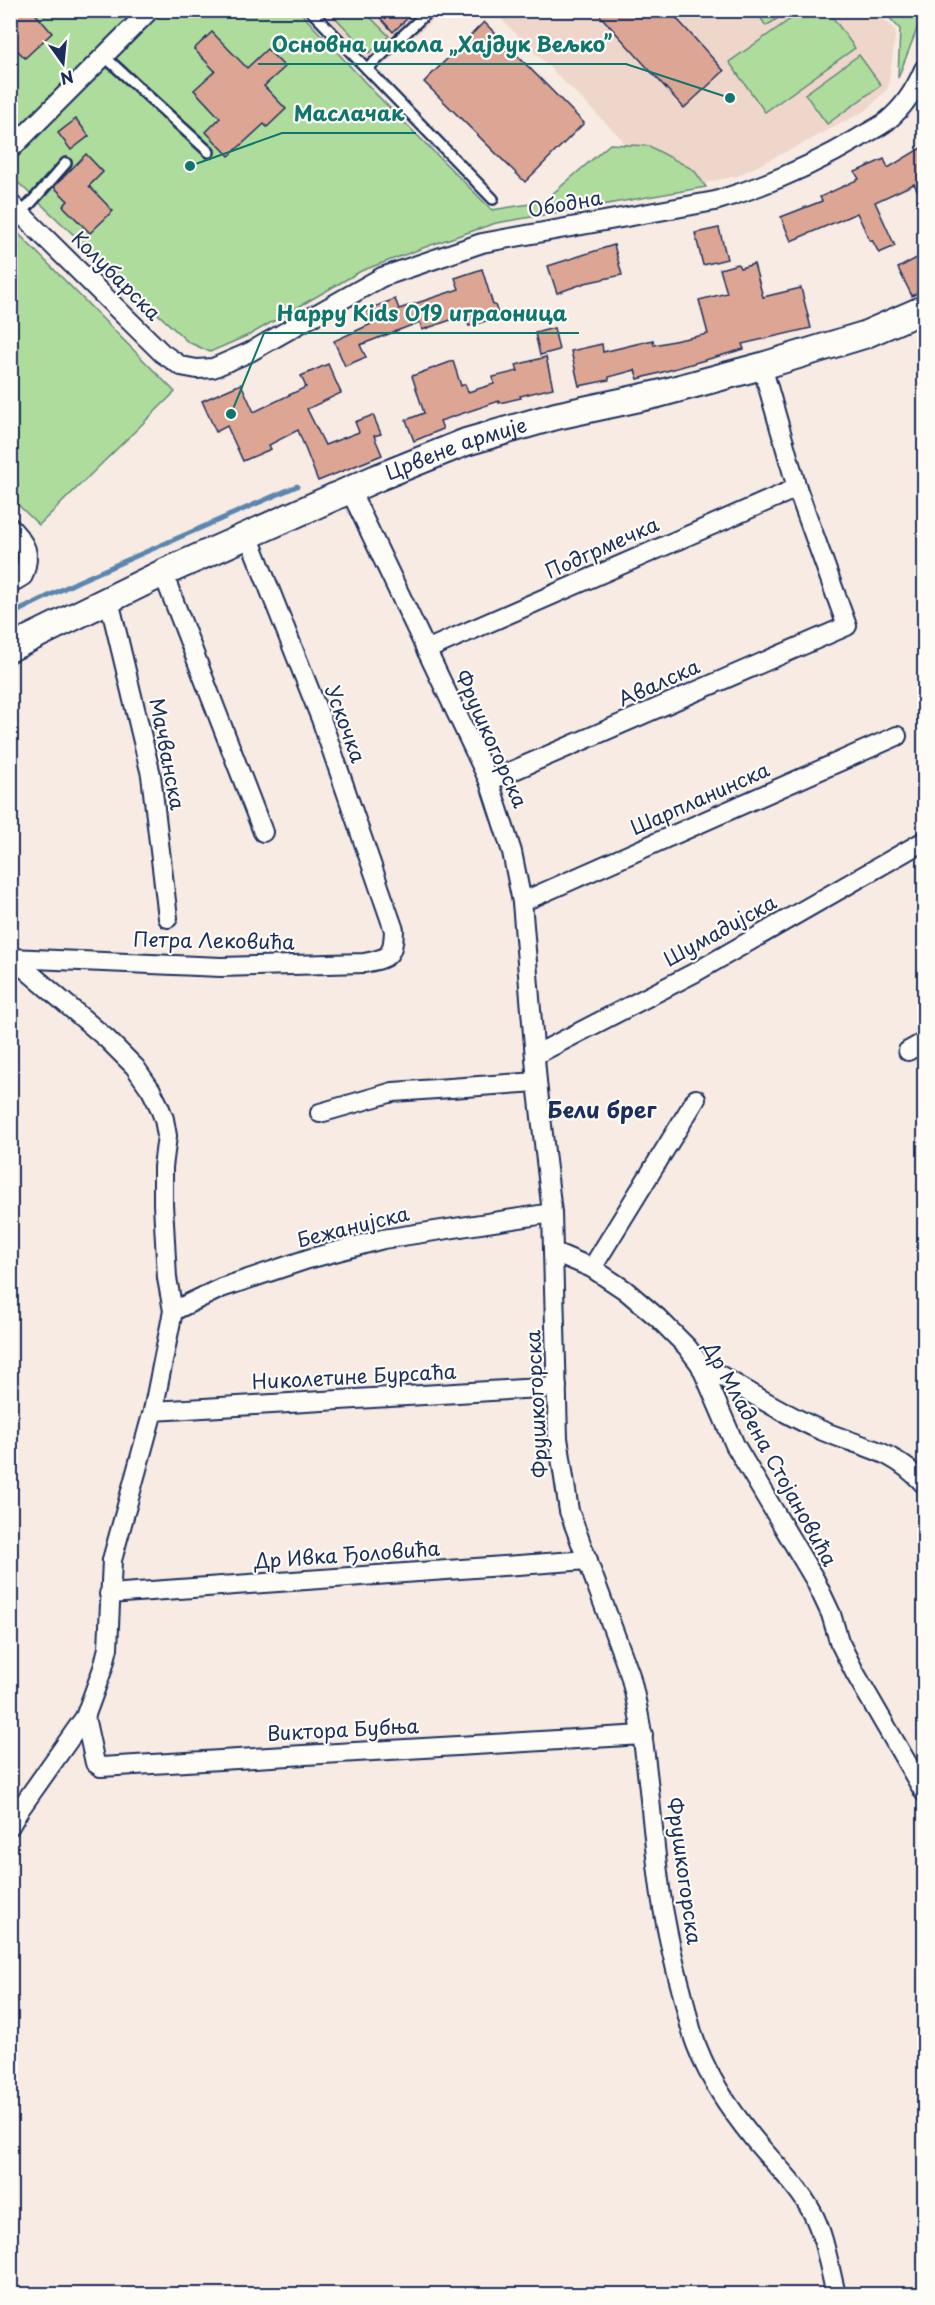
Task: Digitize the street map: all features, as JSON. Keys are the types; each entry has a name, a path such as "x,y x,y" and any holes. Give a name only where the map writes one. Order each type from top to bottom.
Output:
{"main road":[{"name":"Црвене армије","path":"10,648 248,535 466,442 556,416 658,394 762,366 864,335 924,309"}],"street":[{"path":"10,150 150,10"},
{"name":"Ободна","path":"197,369 213,368 250,352 382,277 482,243 715,201 773,180 833,154 886,122 910,95 924,69"},
{"name":"Колубарска","path":"16,209 162,353 181,366 197,369"},
{"path":"762,366 797,488"},
{"name":"Авалска","path":"489,782 848,626 797,488"},
{"name":"Подгрмечка","path":"426,650 797,488"},
{"name":"Фрушкогорска","path":"350,490 489,782 509,842 522,902 537,1082 552,1213 556,1387 562,1475 569,1511 630,1675 643,1735 663,1907 676,1972 697,2049 751,2136 800,2193 812,2212 820,2231 836,2295"},
{"path":"10,527 25,544 28,555 23,576 10,584"},
{"name":"Ускочка","path":"248,535 321,718 394,930"},
{"path":"164,573 263,832"},
{"name":"Мачванска","path":"110,600 152,775 168,918"},
{"name":"Шарпланинска","path":"522,902 897,736"},
{"name":"Шумадијска","path":"535,1055 694,973 924,841"},
{"name":"Петра Лековића","path":"11,957 221,967 364,963 383,959 390,954 394,947 394,930"},
{"path":"10,1826 85,1717 103,1668 108,1648 112,1560 153,1411 173,1311 167,1278 163,1204 163,1167 167,1136 164,1119 151,1090 135,1066 90,1024 11,957"},
{"path":"908,1051 924,1042"},
{"path":"320,1113 393,1092 537,1082"},
{"path":"592,1268 696,1099"},
{"name":"Бежанијска","path":"173,1311 221,1288 309,1259 383,1239 552,1213"},
{"name":"Др Младена Стојановића","path":"554,1252 592,1268 625,1290 658,1318 687,1347 700,1364 735,1445 815,1580 831,1614 839,1641 855,1673 924,1791"},
{"path":"700,1364 816,1428 884,1452 910,1468 924,1484"},
{"name":"Николетине Бурсаћа","path":"153,1411 556,1387"},
{"name":"Др Ивка Ђоловића","path":"109,1594 588,1560"},
{"name":"Виктора Бубња","path":"85,1717 95,1763 101,1767 643,1735"}],"lane":[{"path":"310,10 493,199"},
{"path":"367,69 430,10"},
{"path":"104,56 209,152"},
{"path":"16,209 66,163"}],"shaded area":[{"path":"320,11 443,11 378,70"},
{"path":"493,11 876,11 896,31 888,88 868,109 737,176 634,198 622,139"}],"green space":[{"path":"10,11 299,11 374,92 492,210 543,202 610,144 649,146 694,170 706,187 496,223 361,271 251,334 210,352 188,342 11,176"},
{"path":"329,11 364,11 389,36 369,53"},
{"path":"756,11 789,11 766,26"},
{"path":"802,11 828,11 855,48 765,112 729,62"},
{"path":"883,11 924,11 898,78 900,29"},
{"path":"859,55 881,85 827,124 805,94"},
{"path":"10,225 175,392 39,525 11,498"}],"building":[{"path":"10,10 32,10 52,33 25,58 10,43"},
{"path":"373,10 416,10 393,32"},
{"path":"595,10 669,10 724,71 684,108"},
{"path":"484,22 584,123 525,182 424,82"},
{"path":"212,32 247,68 267,49 285,67 264,86 286,109 267,127 264,124 229,156 206,132 220,118 194,90 215,71 194,49"},
{"path":"76,119 89,136 71,150 58,133"},
{"path":"924,146 924,203 914,184 875,202 895,246 879,253 872,240 870,241 857,213 791,241 781,217 822,201 820,197 859,179 855,172 884,159 888,168"},
{"path":"86,154 103,172 89,186 113,211 90,233 63,206 68,201 54,187"},
{"path":"719,228 727,259 703,265 695,233"},
{"path":"614,245 622,275 585,283 557,293 548,266"},
{"path":"924,254 924,289 912,296 898,268"},
{"path":"738,264 740,268 754,264 763,297 801,288 811,328 742,344 744,349 638,379 635,370 609,377 609,380 579,386 571,351 602,344 603,352 653,340 654,345 708,334 699,300 727,293 720,269"},
{"path":"482,269 499,317 469,326 465,315 422,330 420,322 360,345 366,357 345,366 334,341 371,324 366,310 395,299 399,309 459,289 455,278"},
{"path":"554,328 559,350 540,355 535,333"},
{"path":"546,357 553,388 520,396 521,398 499,403 499,401 440,421 443,429 414,441 406,420 424,413 412,376 453,361 461,386 465,384 468,392 494,384 493,377 518,371 516,365"},
{"path":"328,364 341,393 307,409 325,445 359,432 355,422 373,415 381,434 374,436 382,455 318,481 298,430 269,445 271,449 243,461 227,426 216,432 202,401 241,384 254,412 306,387 301,376"}],"waterway":[{"path":"10,615 79,581 297,486"}],"place":[{"name":"Основна школа „Хајдук Вељко”","path":"730,98"},
{"name":"Маслачак","path":"190,166"},
{"name":"Happy Kids 019 играоница","path":"231,414"}],"district":[{"name":"Бели брег","path":"602,1110"}]}
